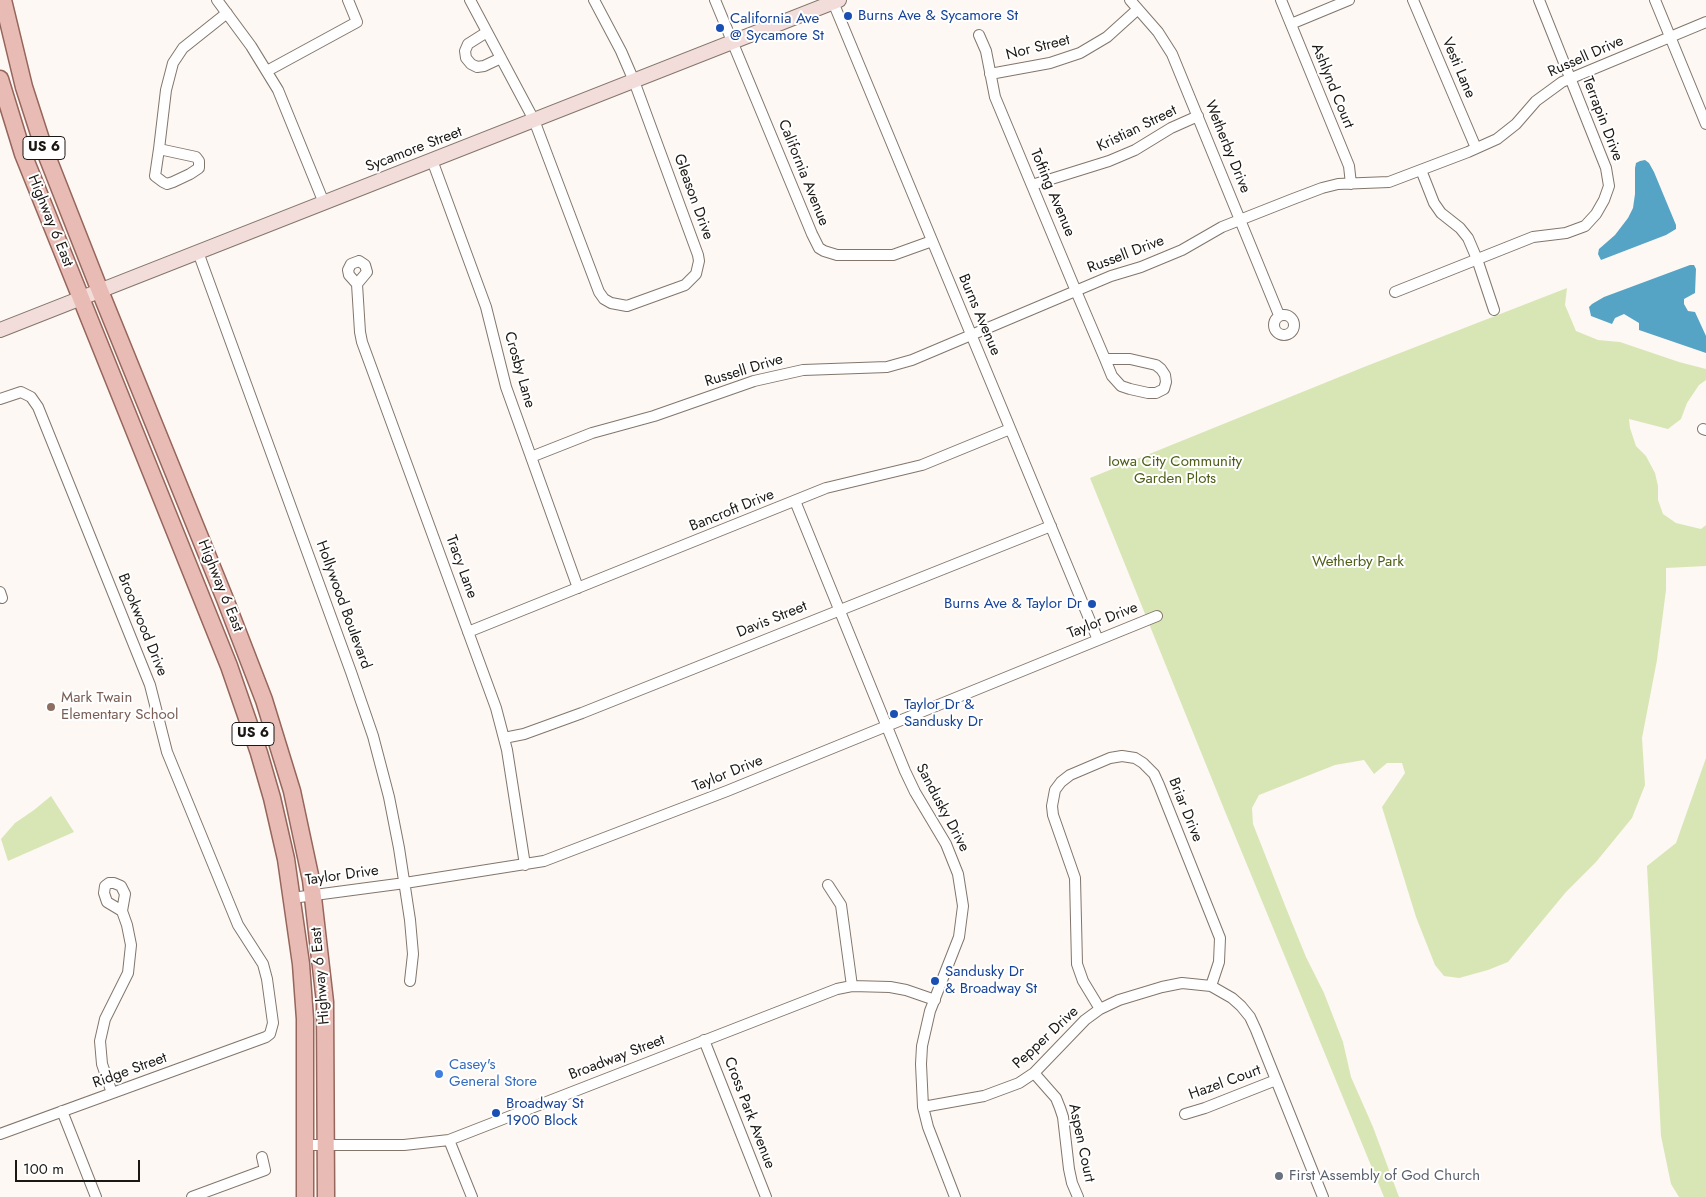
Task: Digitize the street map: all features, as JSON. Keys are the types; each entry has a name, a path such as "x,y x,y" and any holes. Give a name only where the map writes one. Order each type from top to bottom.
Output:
{"main road":[{"name":"Highway 6 East","path":"3,0 24,87 43,146 222,590 264,700 292,791 313,896 325,1002 326,1197"},
{"name":"Highway 6 East","path":"0,79 23,154 206,607 245,709 272,798 286,859 301,964 305,1020 305,1197"}],"street":[{"path":"217,0 267,71 278,90 324,203"},
{"path":"267,71 357,22 348,0"},
{"path":"470,0 534,120"},
{"path":"594,0 621,51 634,81"},
{"name":"California Avenue","path":"715,0 812,234 820,248 824,252 837,255 892,255 932,241"},
{"name":"Wetherby Drive","path":"1130,0 1165,42 1198,116 1279,315"},
{"name":"Ashlynd Court","path":"1281,0 1349,166 1351,184"},
{"path":"1291,24 1349,0"},
{"name":"Vesti Lane","path":"1413,0 1476,148"},
{"name":"Terrapin Drive","path":"1395,292 1533,237 1566,233 1585,226 1596,214 1604,200 1609,186 1606,168 1539,0"},
{"path":"1655,0 1706,124"},
{"name":"Sycamore Street","path":"0,330 836,1"},
{"name":"Burns Avenue","path":"836,1 932,241 1098,640"},
{"name":"Nor Street","path":"990,74 1050,63 1080,53 1107,37 1138,9"},
{"path":"158,149 196,157 199,160 199,168 167,184 155,176 158,149 166,90 173,63 183,48 227,12"},
{"name":"Russell Drive","path":"531,457 592,433 654,416 754,381 803,370 887,367 912,360 1111,276 1141,267 1182,250 1222,227 1322,188 1338,184 1389,182 1476,148 1497,139 1516,124 1536,101 1548,91 1570,78 1706,22"},
{"path":"487,32 468,44 465,51 466,58 470,64 477,67 484,66 500,58"},
{"name":"Tofting Avenue","path":"979,36 986,51 995,97 1112,376 1121,386 1148,394 1164,389 1165,375 1156,364 1130,358 1105,359"},
{"name":"Gleason Drive","path":"534,120 599,292 604,299 618,306 626,306 685,285 696,274 699,261 698,255 634,81"},
{"name":"Kristian Street","path":"1032,185 1109,161 1198,116"},
{"name":"Crosby Lane","path":"432,160 481,292 506,388 578,588"},
{"path":"1421,170 1434,203 1441,213 1460,228 1468,238 1494,310"},
{"name":"Hollywood Boulevard","path":"198,252 348,662 373,736 389,797 410,920 413,954 410,980"},
{"name":"Tracy Lane","path":"357,284 362,342 491,693 504,738 525,865"},
{"name":"Brookwood Drive","path":"0,399 21,392 31,398 38,407 150,685 168,752 230,907 242,932 263,964 267,978 273,1023 270,1034"},
{"name":"Bancroft Drive","path":"468,632 836,485 929,463 1010,429"},
{"name":"Sandusky Drive","path":"795,501 914,792 952,858 962,891 960,937 935,1000 926,1029 922,1046 921,1086 923,1107 934,1143 955,1197"},
{"name":"Davis Street","path":"504,738 524,734 550,725 1050,526"},
{"name":"Taylor Drive","path":"292,898 544,861 635,827 1157,616"},
{"name":"Briar Drive","path":"1100,1009 1084,981 1077,964 1075,878 1053,815 1052,806 1056,790 1061,782 1070,775 1110,758 1122,756 1135,758 1154,774 1220,938 1219,962 1211,986"},
{"path":"828,885 841,905 852,986"},
{"path":"112,1093 102,1064 100,1041 105,1019 128,973 131,945 122,911"},
{"name":"Pepper Drive","path":"923,1107 984,1096 1019,1083 1034,1073 1085,1020 1100,1009 1119,1000 1182,983 1211,986 1232,998 1250,1017 1323,1197"},
{"name":"Broadway Street","path":"305,1145 404,1145 449,1140 822,993 852,986 890,986 935,1000"},
{"name":"Ridge Street","path":"0,1132 231,1050 270,1034"},
{"name":"Cross Park Avenue","path":"704,1040 766,1197"},
{"name":"Aspen Court","path":"1034,1073 1056,1098 1060,1108 1063,1117 1069,1168 1078,1197"},
{"name":"Hazel Court","path":"1185,1114 1276,1080"},
{"path":"62,1111 96,1197"},
{"path":"449,1140 472,1197"},
{"path":"192,1197 265,1170 262,1157"}],"green space":[{"name":"Wetherby Park","path":"1567,288 1565,305 1576,331 1598,340 1620,342 1706,369 1706,380 1699,385 1687,403 1681,419 1668,429 1629,419 1636,446 1646,456 1655,473 1658,486 1658,500 1663,514 1676,523 1701,529 1706,525 1706,566 1666,568 1666,590 1657,660 1642,738 1645,785 1632,818 1596,862 1566,892 1508,962 1459,978 1444,976 1435,965 1416,917 1382,807 1405,773 1402,763 1387,763 1374,774 1364,760 1335,765 1259,795 1252,808 1253,824 1306,957 1324,993 1343,1042 1351,1077 1373,1127 1399,1197 1384,1197 1090,478 1364,367"},
{"path":"1706,758 1706,1197 1679,1197 1671,1184 1661,1136 1647,866 1676,843"},
{"path":"51,796 74,832 8,861 1,839 15,823"}],"water":[{"path":"1645,160 1654,172 1676,229 1666,235 1601,260 1598,254 1599,249 1615,235 1633,208 1636,163"},
{"path":"1694,265 1696,269 1695,293 1684,299 1684,304 1688,311 1695,312 1706,336 1706,353 1639,330 1639,323 1624,314 1615,318 1612,324 1591,316 1589,307 1604,297"}],"place":[{"name":"Burns Ave & Sycamore St","path":"848,16"},
{"name":"California Ave @ Sycamore St","path":"720,28"},
{"name":"Burns Ave & Taylor Dr","path":"1092,604"},
{"name":"Mark Twain Elementary School","path":"51,707"},
{"name":"Taylor Dr & Sandusky Dr","path":"894,714"},
{"name":"Sandusky Dr & Broadway St","path":"935,981"},
{"name":"Casey's General Store","path":"439,1074"},
{"name":"Broadway St 1900 Block","path":"496,1113"},
{"name":"First Assembly of God Church","path":"1279,1176"}],"park label":[{"name":"Iowa City Community Garden Plots","path":"1175,470"}]}
